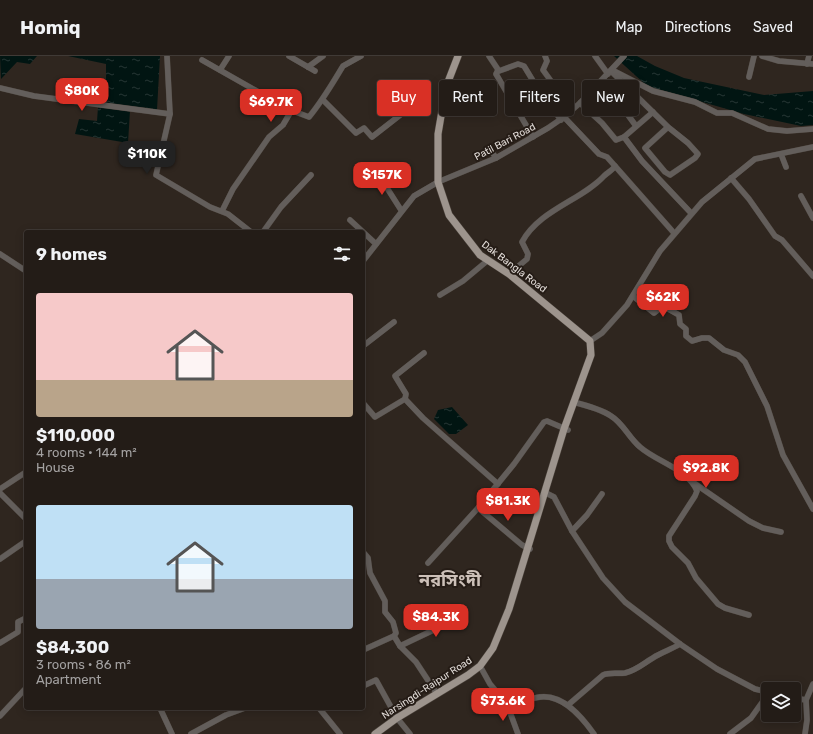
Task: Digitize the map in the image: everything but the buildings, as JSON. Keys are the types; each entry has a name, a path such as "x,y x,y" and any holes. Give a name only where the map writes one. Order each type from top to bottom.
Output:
{"main road":[{"name":"Dak Bangla Road","path":"459,56 446,87 441,111 437,157 438,182 449,215 472,247 487,261 509,274 590,341"},
{"name":"Narsingdi-Raipur Road","path":"375,734 459,685 481,667 487,659 502,631 548,493 566,430 589,363 592,348 590,341"},
{"name":"Narsingdi-Raipur Road","path":"381,734 437,694 481,667"}],"street":[{"path":"167,56 170,114 156,175 228,214 248,230"},
{"path":"220,70 229,56"},
{"path":"289,56 315,71"},
{"path":"308,67 323,56"},
{"path":"202,60 262,94 266,101 272,106 290,113 293,111 309,117 323,100 343,66 361,56"},
{"path":"489,56 498,70 496,74 533,137"},
{"path":"545,56 546,61 543,70 550,80"},
{"path":"595,56 698,154 695,158 670,175 665,172 645,148 668,127"},
{"name":"Patil Bari Road","path":"602,80 624,56"},
{"path":"749,77 754,56"},
{"path":"762,56 779,61 813,64"},
{"path":"806,64 809,56"},
{"path":"498,70 521,64 532,80"},
{"path":"611,71 653,91 695,102 717,113 732,113 768,129 788,131 813,129"},
{"path":"0,88 34,96 170,114"},
{"path":"323,100 356,133 364,128 372,137 399,116"},
{"path":"580,103 602,123 614,139 617,140 624,137 653,112"},
{"name":"Patil Bari Road","path":"365,258 397,219 401,210 414,196 438,182 496,158 563,118 580,103"},
{"path":"222,212 232,189 269,137 283,125 290,113"},
{"path":"629,116 636,126"},
{"path":"563,118 599,154 607,157 674,233"},
{"path":"624,137 642,161 691,213"},
{"path":"590,341 602,333 633,296 655,258 691,213 730,178 755,159 813,146"},
{"path":"490,149 496,158"},
{"path":"782,154 786,167"},
{"path":"509,274 527,259 528,254 522,242 538,223 566,202 600,182 615,166"},
{"path":"374,173 387,188 401,210"},
{"path":"264,230 281,207 311,176"},
{"path":"730,178 749,199 775,236 782,240 813,276"},
{"path":"801,196 813,218"},
{"path":"350,220 361,230"},
{"path":"365,234 376,244"},
{"path":"0,254 24,270"},
{"path":"440,295 463,281 487,261"},
{"path":"633,296 654,313 663,306 679,316 680,324 686,330 686,336 692,341 702,338 712,339 724,350 738,355 745,362 767,406 783,455 813,509"},
{"path":"365,344 394,322"},
{"path":"424,353 395,376 406,394 405,399 423,418 498,484"},
{"path":"365,405 375,417 405,399"},
{"path":"575,402 615,418 639,446 654,458 694,482 749,521 763,528 781,532"},
{"path":"428,563 498,484 544,422 547,421 566,430"},
{"path":"0,489 24,473"},
{"path":"694,482 697,491 695,496 669,536 669,541 672,547 688,563 696,578 718,604 725,608 749,615"},
{"path":"0,493 24,517"},
{"path":"548,493 559,505 572,531 613,590 625,602 680,644 736,681 761,691"},
{"path":"572,531 587,515 602,494"},
{"path":"478,508 529,549"},
{"path":"0,559 24,542"},
{"path":"365,554 368,558 370,573 384,601 385,612 393,622 396,633 394,636 400,646 416,662 437,694"},
{"path":"400,646 442,626 444,622 441,616"},
{"path":"0,643 18,632 18,622 24,619"},
{"path":"365,649 394,636"},
{"path":"568,705 603,675 608,673 625,673 638,668 658,655 669,651 680,644"},
{"path":"481,667 490,684 507,704 518,734"},
{"path":"365,685 376,680 406,734"},
{"path":"805,734 807,720 806,700 813,684"},
{"path":"0,716 24,690"},
{"path":"507,704 541,697 554,699 568,705 594,734"},
{"path":"801,699 806,700"},
{"path":"730,734 751,718 761,703"},
{"path":"161,710 172,734"},
{"path":"191,734 226,715 240,710"},
{"path":"322,710 340,734"},
{"path":"399,721 410,734"}],"water":[{"path":"0,56 37,56 30,64 17,62 1,79"},
{"path":"68,56 160,56 157,110 106,104 106,64"},
{"path":"614,56 637,56 655,66 684,78 764,95 813,91 813,125 801,126 744,114 647,86"},
{"path":"98,107 130,111 128,143 75,134 79,119 97,121"},
{"path":"452,407 468,425 456,434 449,434 434,419 438,410"}],"district":[{"name":"নরসিংদী","path":"450,580"}]}
